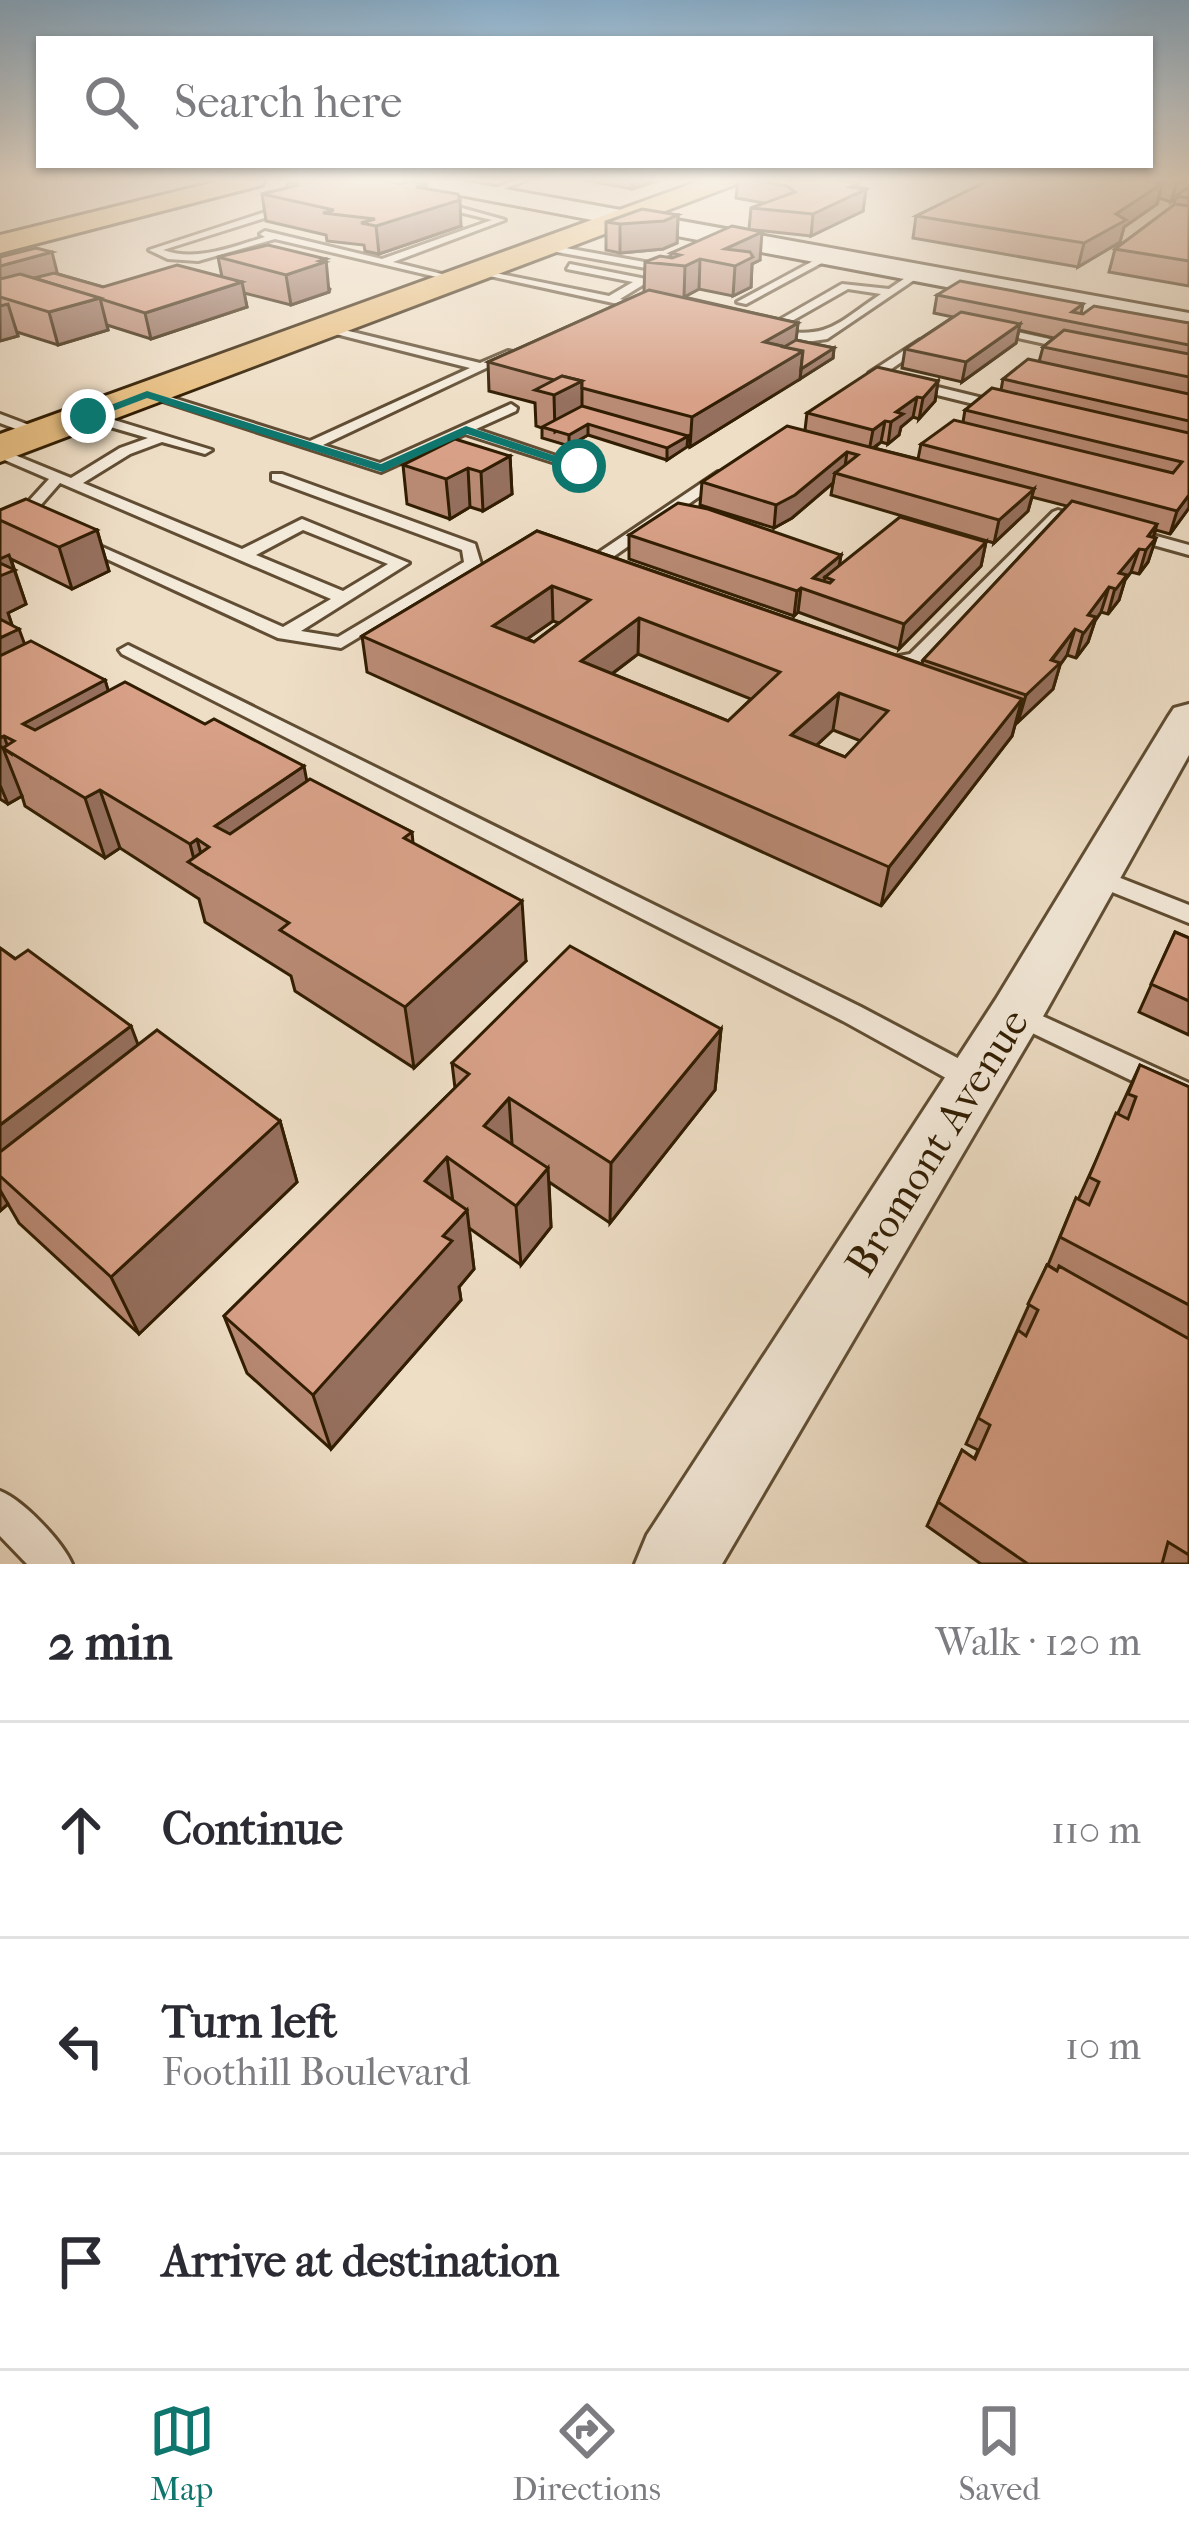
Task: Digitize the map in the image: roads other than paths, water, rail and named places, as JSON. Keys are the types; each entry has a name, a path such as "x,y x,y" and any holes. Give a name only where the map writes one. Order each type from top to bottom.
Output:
{"main road":[{"path":"0,451 527,253"}],"street":[{"path":"801,253 1189,323"},
{"name":"Bromont Avenue","path":"676,1564 1016,1014 1189,717"}],"lane":[{"path":"161,253 176,259 219,253"},
{"path":"346,253 663,311"},
{"path":"383,262 408,253"},
{"path":"577,253 656,267 678,257"},
{"path":"742,302 828,256"},
{"path":"570,267 642,281 602,312"},
{"path":"746,327 806,339 823,337 922,272"},
{"path":"766,331 846,286 892,292"},
{"path":"977,326 1089,350"},
{"path":"324,328 481,367"},
{"path":"855,388 938,332"},
{"path":"310,446 521,349"},
{"path":"873,376 1017,410"},
{"path":"147,394 382,468 512,409"},
{"path":"88,416 205,451"},
{"path":"0,418 40,434"},
{"path":"466,430 579,466"},
{"path":"44,526 22,517 65,480 157,439"},
{"path":"0,451 344,598"},
{"path":"620,568 598,560 744,461"},
{"path":"65,536 284,634 341,643 473,564 469,547 277,477"},
{"path":"1035,509 1189,550"},
{"path":"866,657 888,665 916,658 1058,515"},
{"path":"242,556 302,524 401,563 284,634"},
{"path":"128,650 974,1080"},
{"path":"1095,877 1189,914"},
{"path":"1016,1014 1189,1096"},
{"path":"0,1509 53,1564"}]}
